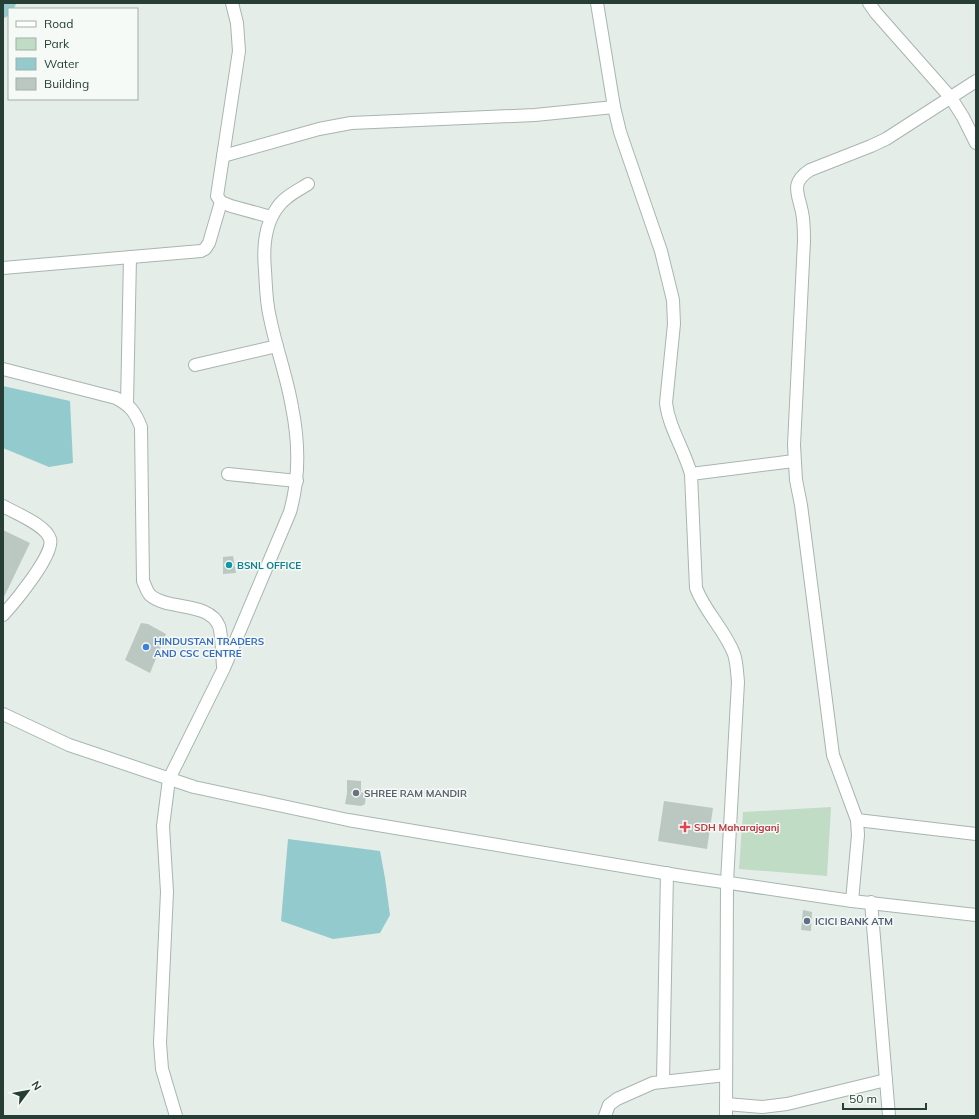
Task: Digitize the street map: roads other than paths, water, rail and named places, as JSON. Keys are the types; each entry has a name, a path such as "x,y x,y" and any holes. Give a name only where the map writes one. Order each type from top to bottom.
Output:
{"street":[{"path":"232,3 237,23 239,51 218,196 221,202 231,206 271,217"},
{"path":"597,3 614,107 628,155 661,251 670,286 674,312 674,324 666,408 670,424 688,462 691,474 696,588 701,601 734,654 738,682 727,882 726,1110 780,1105 886,1080"},
{"path":"869,3 876,13 951,98 966,122 976,143"},
{"path":"852,901 858,835 857,820 833,755 794,461 804,241 804,227 797,185 801,176 810,170 886,139 976,81"},
{"path":"223,156 330,126 351,123 535,115 614,107"},
{"path":"176,1116 162,1069 160,1042 167,892 163,826 169,779 224,668 290,512 297,481 298,448 292,406 270,318 266,295 264,253 267,231 271,217 277,207 285,199 308,184"},
{"path":"3,268 194,253 201,251 205,249 209,243 221,202"},
{"path":"127,404 130,258"},
{"path":"195,365 277,346"},
{"path":"3,369 116,398 127,404 135,414 141,427 143,581 149,594 160,601 204,611 214,617 219,626 224,668"},
{"path":"691,474 794,461"},
{"path":"228,474 297,481"},
{"path":"3,506 37,524 45,531 50,539 50,547 47,555 21,594 3,616"},
{"path":"3,714 70,745 194,787 348,820 667,873 852,901 871,902 976,916"},
{"path":"857,820 976,834"},
{"path":"663,1081 667,873"},
{"path":"871,902 889,1116"},
{"path":"605,1116 609,1105 617,1099 653,1083 726,1075"}],"water":[{"path":"3,386 70,401 73,463 49,467 3,448"},
{"path":"288,839 380,851 390,915 380,933 333,939 281,921"}],"waterway":[{"path":"3,12 10,3"}],"place":[{"name":"BSNL OFFICE","path":"229,565"},
{"name":"HINDUSTAN TRADERS AND CSC CENTRE","path":"146,647"},
{"name":"SHREE RAM MANDIR","path":"356,793"},
{"name":"SDH Maharajganj","path":"685,827"},
{"name":"ICICI BANK ATM","path":"807,921"}]}
